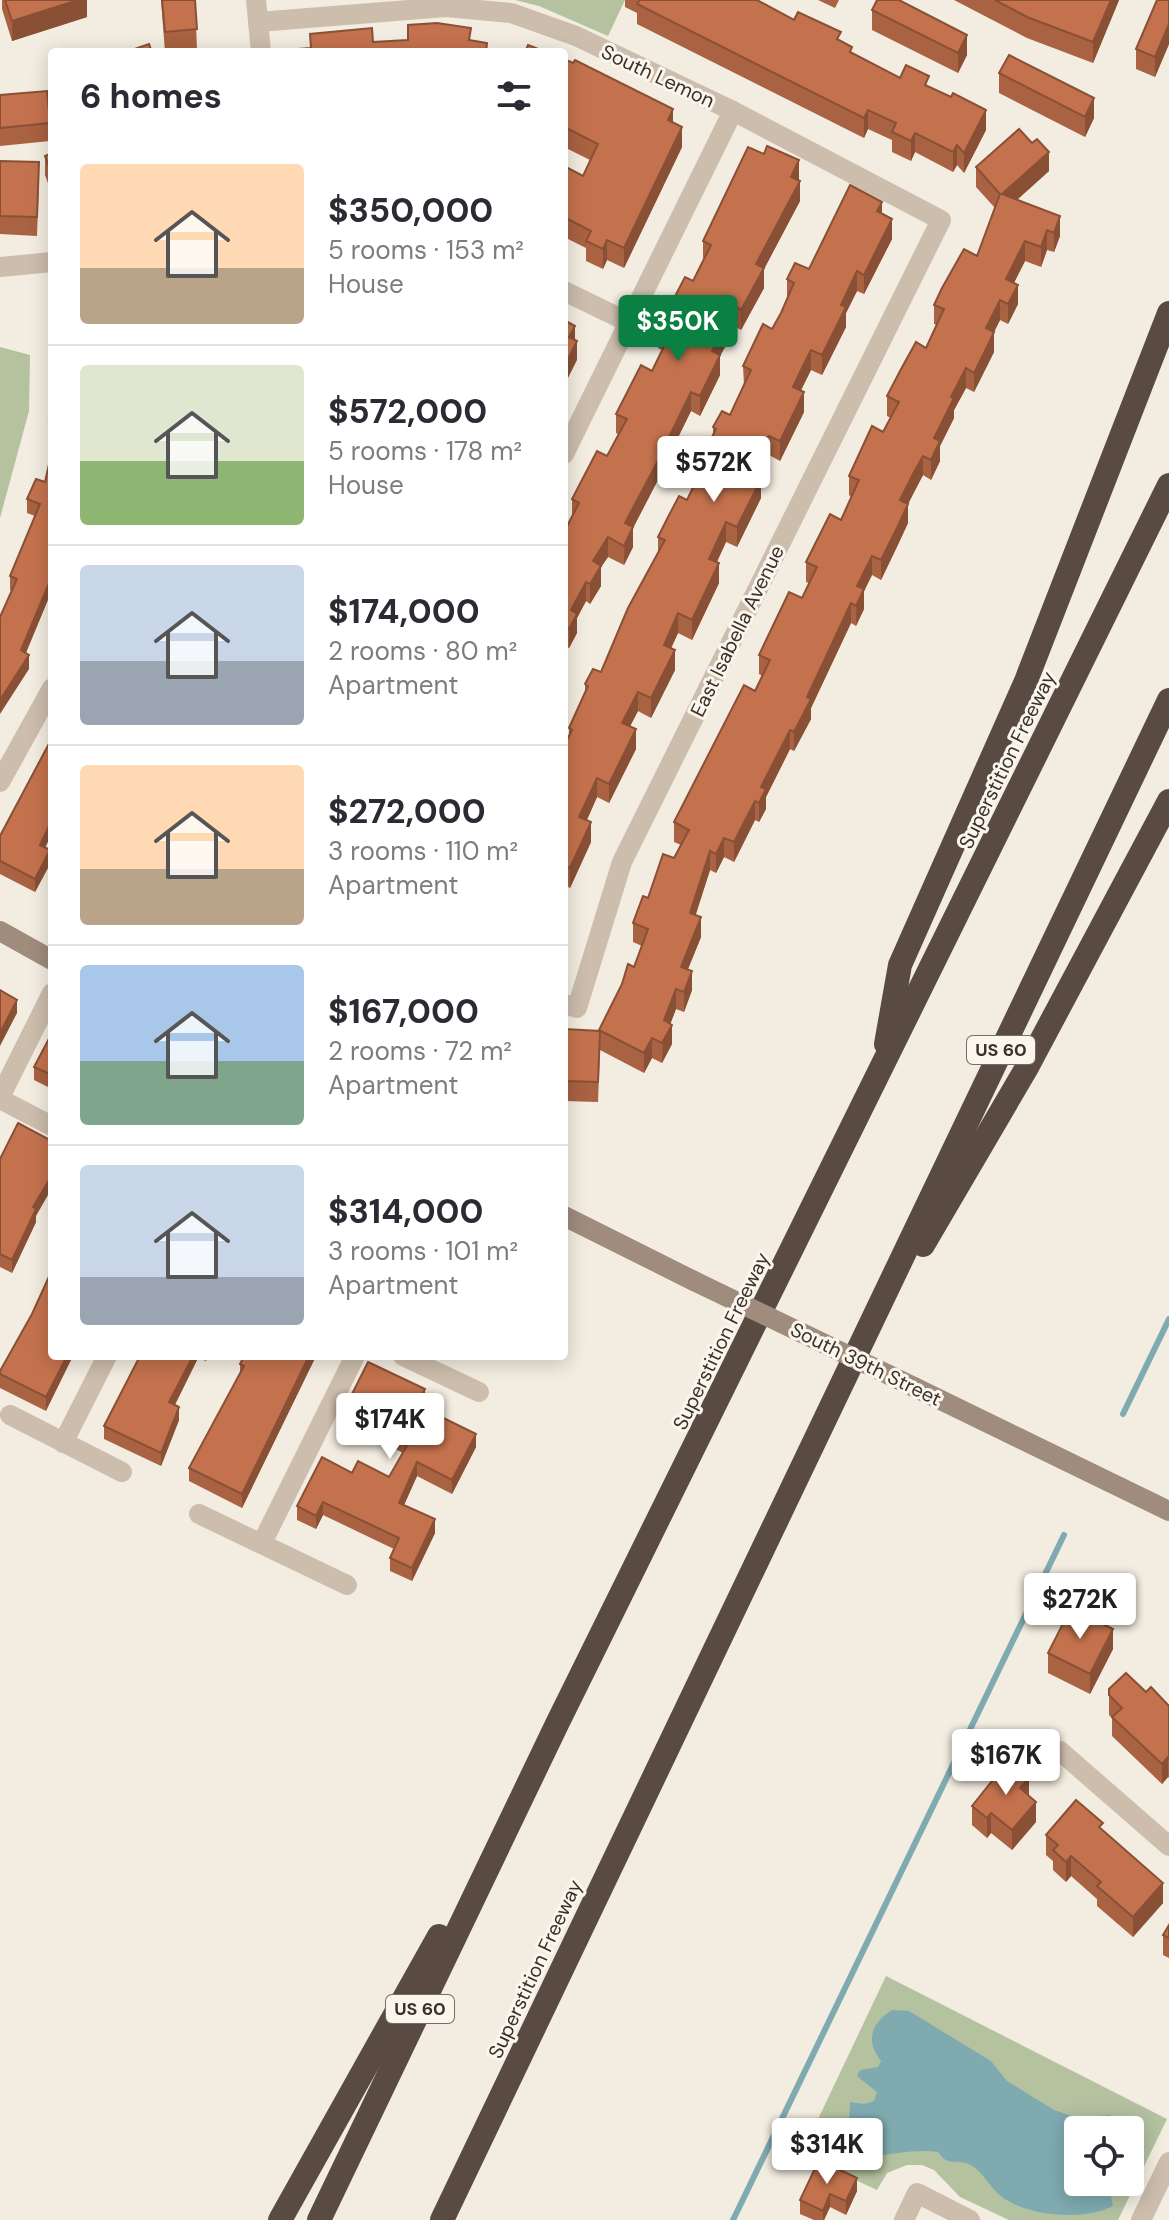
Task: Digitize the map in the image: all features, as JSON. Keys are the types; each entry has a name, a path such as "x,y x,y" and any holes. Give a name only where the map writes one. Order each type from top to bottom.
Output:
{"highway":[{"path":"880,1074 900,965 1026,681 1169,313"},
{"name":"Superstition Freeway","path":"519,1798 1169,485"},
{"name":"Superstition Freeway","path":"442,2220 1169,700"},
{"path":"833,1399 1026,1069 1169,801"},
{"path":"280,2220 519,1798"},
{"name":"US 60","path":"319,2220 519,1798"}],"street":[{"path":"256,0 261,48"},
{"name":"South Lemon","path":"258,22 446,7 511,13 576,36 733,111 941,220"},
{"path":"568,446 733,111"},
{"name":"East Isabella Avenue","path":"570,1006 622,862 941,220"},
{"path":"0,267 48,262"},
{"path":"568,293 630,323"},
{"path":"3,770 48,695"},
{"path":"0,931 48,958"},
{"path":"48,1001 0,1098 48,1124"},
{"name":"South 39th Street","path":"568,1218 1169,1511"},
{"path":"63,1443 105,1360"},
{"path":"262,1543 353,1360"},
{"path":"411,1360 479,1392"},
{"path":"10,1415 122,1472"},
{"path":"199,1514 347,1585"},
{"path":"1060,1751 1169,1846"},
{"path":"1141,2220 1169,2162"},
{"path":"904,2220 917,2193 970,2220"}],"green space":[{"path":"515,0 625,0 608,36 539,6"},
{"path":"0,347 30,355 29,411 0,518"},
{"path":"886,1976 1167,2119 1144,2166 1144,2116 1064,2116 1064,2196 1130,2196 1118,2220 1009,2220 960,2197 934,2170 922,2165 907,2165 887,2173 877,2190 801,2155"}],"water":[{"path":"892,2010 909,2011 991,2061 1007,2081 1054,2110 1072,2116 1064,2116 1064,2196 1111,2196 1113,2206 1073,2215 1027,2209 1002,2197 971,2165 945,2160 938,2152 841,2156 835,2148 839,2133 849,2125 850,2102 864,2104 874,2101 877,2092 857,2076 860,2070 878,2067 881,2061 872,2040 875,2027"}],"building":[{"path":"5,0 78,0 12,21"},
{"path":"162,0 195,0 197,29 165,32"},
{"path":"640,0 757,0 794,20 798,12 841,32 837,39 852,47 850,52 900,78 906,65 929,76 925,85 951,97 953,93 986,110 964,153 957,145 953,152 915,133 911,141 892,132 896,123 868,110 864,118 637,4"},
{"path":"877,0 899,0 967,35 958,53 872,10"},
{"path":"995,0 1111,0 1093,42 1027,17"},
{"path":"1157,0 1169,0 1169,24 1155,57 1136,49"},
{"path":"437,23 471,28 469,40 487,43 486,48 311,48 310,34 372,28 373,42 408,40 408,25"},
{"path":"1009,55 1094,98 1085,117 999,73"},
{"path":"575,60 673,109 668,120 682,127 624,248 607,240 603,249 586,241 591,231 568,219 568,168 583,176 598,144 568,129 568,61 573,63"},
{"path":"47,91 48,123 0,128 0,95"},
{"path":"1019,129 1032,143 1037,139 1049,152 1002,194 1060,216 1054,233 1047,230 1041,247 1025,241 1006,279 1018,285 1008,304 1000,300 986,328 994,332 974,373 966,368 951,397 954,398 934,438 940,441 931,460 923,456 900,500 908,504 881,560 872,556 857,586 864,589 856,606 851,603 807,697 811,699 794,732 790,730 761,787 766,789 759,803 755,801 734,842 724,838 716,854 710,851 690,913 701,917 681,967 692,971 684,992 676,989 664,1020 672,1025 662,1043 652,1038 644,1053 599,1030 622,984 628,964 634,967 648,929 633,923 643,896 648,898 663,854 674,858 689,830 674,822 744,685 755,691 770,660 759,655 789,592 802,598 817,567 806,562 830,514 841,520 859,480 849,476 872,426 883,432 899,402 887,396 916,342 926,348 944,309 934,305 942,288 964,249 977,256 1000,194 976,167"},
{"path":"767,146 799,160 791,177 800,181 756,264 764,268 741,310 736,307 712,351 720,355 700,396 691,392 669,437 676,441 668,458 661,455 625,523 633,527 624,546 608,537 593,561 601,566 590,584 586,582 571,610 577,614 569,629 568,524 579,503 572,499 597,451 607,456 627,419 616,414 641,365 652,371 670,334 658,329 685,277 693,281 711,245 703,241 748,147 764,154"},
{"path":"0,161 39,162 37,217 0,216"},
{"path":"850,185 882,202 877,211 892,219 864,275 857,271 841,305 846,307 822,355 811,350 793,387 804,392 780,441 769,436 750,474 761,479 737,527 726,522 709,559 719,563 692,620 678,613 664,645 675,650 651,698 638,692 622,723 636,729 609,784 597,778 579,817 591,822 568,867 568,738 572,730 569,728 588,686 585,684 593,669 601,672 628,608 665,540 658,537 679,496 687,500 700,473 695,471 716,429 713,427 722,411 730,415 751,370 743,366 763,324 772,329 781,313 794,283 787,279 795,263 809,269"},
{"path":"568,322 575,326 569,337 577,341 568,360"},
{"path":"48,469 48,586 21,650 29,655 0,700 0,617 17,579 10,576 40,504 27,499 36,479 45,482"},
{"path":"48,746 48,828 40,845 48,849 48,854 35,879 0,861 0,836"},
{"path":"0,990 17,1000 0,1033"},
{"path":"568,1029 600,1031 598,1082 568,1081"},
{"path":"48,1041 48,1073 34,1067"},
{"path":"18,1123 48,1139 48,1182 33,1207 36,1209 12,1260 0,1254 0,1159"},
{"path":"48,1279 48,1360 65,1360 46,1397 0,1374"},
{"path":"138,1360 191,1360 169,1402 179,1407 161,1453 104,1426"},
{"path":"242,1360 307,1360 242,1494 189,1468 244,1366 240,1364"},
{"path":"368,1362 425,1389 417,1405 476,1434 452,1480 417,1462 399,1503 435,1519 412,1568 390,1558 399,1538 323,1502 316,1516 297,1506 322,1457 352,1473 358,1461 389,1477 409,1442 366,1420 362,1429 340,1418"},
{"path":"1071,1608 1113,1629 1090,1674 1048,1653"},
{"path":"1126,1673 1146,1692 1151,1687 1169,1706 1169,1758 1162,1764 1112,1717 1122,1708 1109,1695 1109,1689"},
{"path":"1008,1761 1029,1778 1020,1788 1036,1802 1012,1830 991,1813 987,1818 972,1806"},
{"path":"1076,1800 1103,1823 1099,1827 1163,1883 1133,1917 1097,1886 1101,1882 1071,1856 1066,1862 1053,1850 1058,1845 1046,1835"},
{"path":"819,2160 857,2178 846,2201 830,2194 823,2211 800,2200"}],"waterway":[{"path":"1123,1414 1169,1319"},
{"path":"733,2220 1064,1535"}]}
